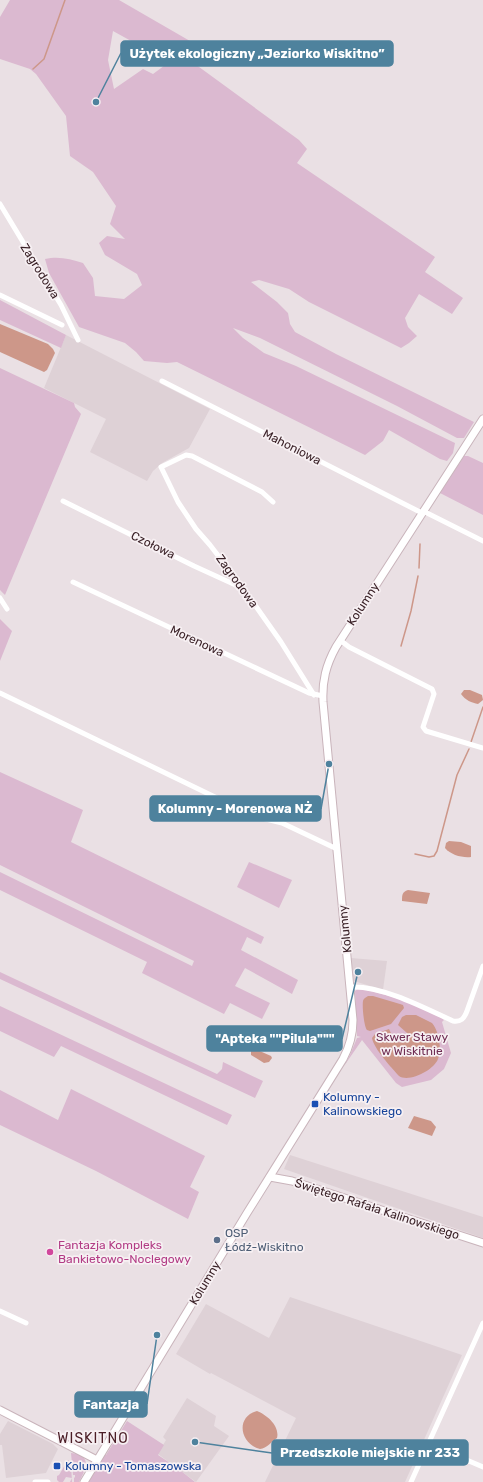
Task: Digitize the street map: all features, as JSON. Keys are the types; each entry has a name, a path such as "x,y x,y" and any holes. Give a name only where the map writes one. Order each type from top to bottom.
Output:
{"street":[{"name":"Zagrodowa","path":"0,204 61,305 78,340"},
{"path":"0,295 62,324"},
{"name":"Mahoniowa","path":"162,381 483,541"},
{"name":"Kolumny","path":"84,1482 348,1048 353,1033 323,696 326,667 340,640 483,419"},
{"name":"Zagrodowa","path":"273,502 262,492 192,456 186,455 161,467 178,502 196,529 243,588 314,695"},
{"name":"Czołowa","path":"63,501 194,566 243,588"},
{"name":"Morenowa","path":"73,582 314,695 323,696"},
{"path":"0,598 7,609"},
{"path":"340,640 432,689 434,694 424,721 424,730 483,748"},
{"path":"0,693 248,813 276,821 337,849"},
{"path":"350,987 358,986 372,989 404,999 452,1020 460,1021 467,1012 483,966"},
{"name":"Świętego Rafała Kalinowskiego","path":"270,1177 292,1181 483,1244"},
{"path":"0,1311 26,1323"},
{"path":"411,1482 483,1323"},
{"path":"0,1410 96,1460"},
{"path":"429,1444 483,1467"},
{"path":"35,1482 53,1482"}],"shaded area":[{"path":"0,324 48,344 55,353 47,370 44,372 0,352"},
{"path":"66,335 210,409 189,448 162,463 153,471 147,481 90,452 106,419 44,388"},
{"path":"464,690 470,690 482,695 483,700 478,704 469,701 461,694"},
{"path":"449,841 461,842 471,846 471,857 457,856 447,850 445,848 446,843"},
{"path":"408,890 430,893 427,904 402,901 403,894"},
{"path":"351,958 387,961 383,990 354,981"},
{"path":"368,996 373,996 403,1005 404,1008 391,1024 370,1031 367,1030 364,1021 363,1001"},
{"path":"406,1015 416,1015 432,1023 438,1035 440,1050 436,1063 427,1071 415,1077 403,1078 399,1076 387,1063 373,1042 372,1038 375,1034 389,1029 396,1041 404,1041 407,1037 407,1033 398,1025 402,1017"},
{"path":"253,1048 271,1056 272,1058 269,1062 264,1063 251,1055 251,1050"},
{"path":"414,1116 431,1121 436,1127 432,1136 408,1128"},
{"path":"290,1155 483,1217 483,1238 284,1169"},
{"path":"290,1297 462,1355 405,1482 265,1482 296,1418 211,1373 210,1374 176,1354 206,1304 269,1338"},
{"path":"187,1398 216,1416 214,1426 229,1436 196,1482 158,1454 166,1440 163,1437"},
{"path":"257,1411 265,1415 277,1429 277,1438 267,1446 260,1449 248,1442 244,1436 243,1430 245,1419 250,1414"},
{"path":"8,1421 53,1444 58,1449 46,1473 6,1478 2,1445 0,1445 0,1434"}],"green space":[{"path":"10,0 119,0 190,41 189,44 160,57 113,31 108,60 114,89 143,69 153,74 176,57 184,56 299,140 307,149 297,163 435,257 425,272 463,298 452,314 419,294 405,318 408,327 417,336 401,348 309,302 289,289 259,280 251,282 277,302 288,313 290,324 295,332 336,354 474,422 464,438 457,438 397,406 260,338 233,328 243,338 264,353 296,366 455,443 453,453 447,461 440,459 389,430 383,441 365,455 177,362 167,363 144,361 125,343 79,327 49,273 45,259 64,258 83,263 93,278 95,296 124,299 142,285 137,274 105,255 99,243 107,236 125,239 110,224 116,206 93,172 70,156 66,116 36,74 30,69 0,59 0,17"},
{"path":"0,300 66,335 61,348 0,320"},
{"path":"0,368 74,403 75,407 81,414 5,595 0,590"},
{"path":"464,456 468,456 483,463 483,515 440,493"},
{"path":"0,619 12,631 0,661"},
{"path":"0,772 83,810 71,842 264,937 261,944 247,937 241,950 298,980 292,994 245,968 235,986 270,1003 262,1019 230,1003 224,1014 142,973 147,962 0,890 0,872 192,966 194,961 0,865"},
{"path":"249,862 292,880 279,908 237,887"},
{"path":"0,972 217,1074 222,1069 223,1062 263,1081 255,1098 0,979"},
{"name":"Skwer Stawy w Wiskitnie","path":"359,988 401,999 439,1016 444,1020 442,1022 451,1053 444,1069 431,1080 402,1087 396,1083 362,1040 344,1066 357,1038 361,1037 357,1036 355,991"},
{"path":"0,1006 232,1115 227,1125 61,1046 54,1057 0,1031"},
{"path":"71,1089 205,1156 190,1187 199,1192 188,1219 96,1171 0,1125 0,1090 58,1120"},
{"path":"127,1421 164,1445 158,1455 195,1482 88,1482 104,1454 106,1455"},
{"path":"71,1453 78,1454 83,1457 86,1463 84,1472 79,1482 74,1482 75,1475 73,1475"},
{"path":"68,1460 70,1462 69,1465 71,1465 72,1478 66,1477 63,1482 59,1482 57,1480 57,1476"}],"waterway":[{"path":"33,69 44,59 65,0"},
{"path":"419,568 420,544"},
{"path":"401,646 411,611 418,576"},
{"path":"471,742 483,707"},
{"path":"415,854 429,857 434,856 437,851 457,775 469,749"}],"place":[{"name":"Użytek ekologiczny „Jeziorko Wiskitno”","path":"96,102"},
{"name":"Kolumny - Morenowa NŻ","path":"329,764"},
{"name":"\"Apteka \"\"Pilula\"\"\"","path":"358,972"},
{"name":"Kolumny - Kalinowskiego","path":"315,1104"},
{"name":"OSP Łódź-Wiskitno","path":"217,1240"},
{"name":"Fantazja Kompleks Bankietowo-Noclegowy","path":"50,1252"},
{"name":"Fantazja","path":"157,1335"},
{"name":"Przedszkole miejskie nr 233","path":"195,1442"},
{"name":"Kolumny - Tomaszowska","path":"57,1466"}],"district":[{"name":"WISKITNO","path":"93,1438"}]}
